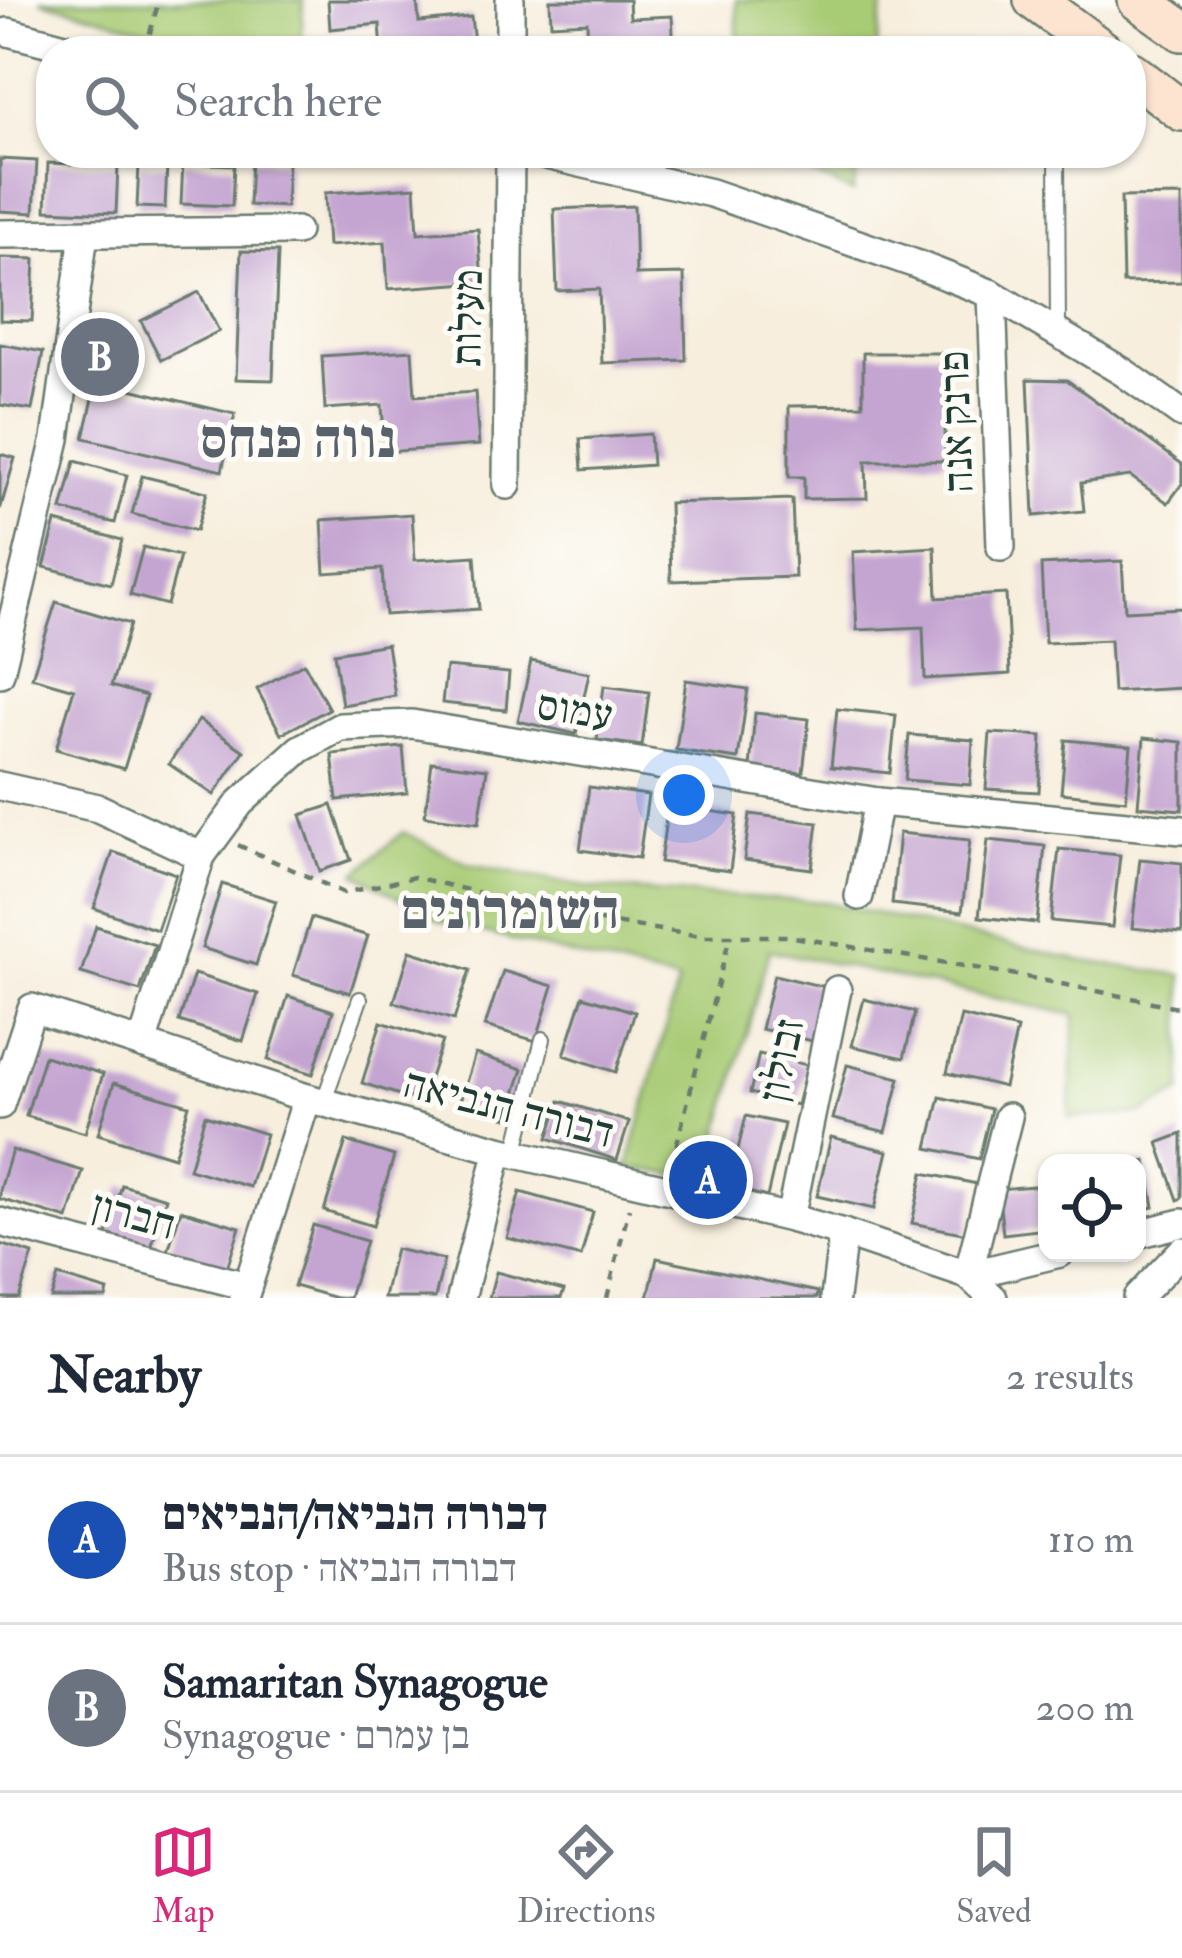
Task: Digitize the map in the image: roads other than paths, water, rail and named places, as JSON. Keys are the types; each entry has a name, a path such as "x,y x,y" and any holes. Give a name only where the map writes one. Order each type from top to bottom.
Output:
{"main road":[{"path":"1034,0 1083,36"},
{"path":"1138,0 1182,32"},
{"path":"1146,83 1182,111"}],"street":[{"path":"510,0 510,36"},
{"path":"8,32 36,39"},
{"name":"מעלות","path":"507,484 510,168"},
{"path":"600,168 711,194 992,294 1123,372 1182,414"},
{"path":"0,234 296,231"},
{"path":"0,673 56,439 84,234"},
{"name":"פרנק אנה","path":"992,294 1001,547"},
{"name":"עמוס","path":"142,1044 209,845 240,803 300,749 340,727 412,724 878,802 1182,830"},
{"path":"0,786 98,808 209,845"},
{"path":"859,896 878,802"},
{"name":"זבולון","path":"790,1218 837,990"},
{"name":"דבורה הנביאה","path":"0,1105 32,1007 315,1100 843,1233 968,1275 993,1298"},
{"path":"245,1292 315,1100"},
{"path":"1008,1117 968,1275 1038,1258"},
{"path":"460,1298 507,1152"},
{"name":"חברון","path":"0,1222 245,1292"},
{"path":"1146,1232 1182,1223"},
{"path":"835,1298 843,1233"},
{"path":"1137,1298 1182,1251"}],"lane":[{"path":"1057,168 1058,333"},
{"path":"315,1100 360,999"},
{"path":"507,1152 544,1039"}],"place":[{"name":"Samaritan Synagogue","path":"100,357"},
{"name":"דבורה הנביאה/הנביאים","path":"708,1180"}],"district":[{"name":"נווה פנחס","path":"298,438"},
{"name":"השומרונים","path":"510,909"}]}
